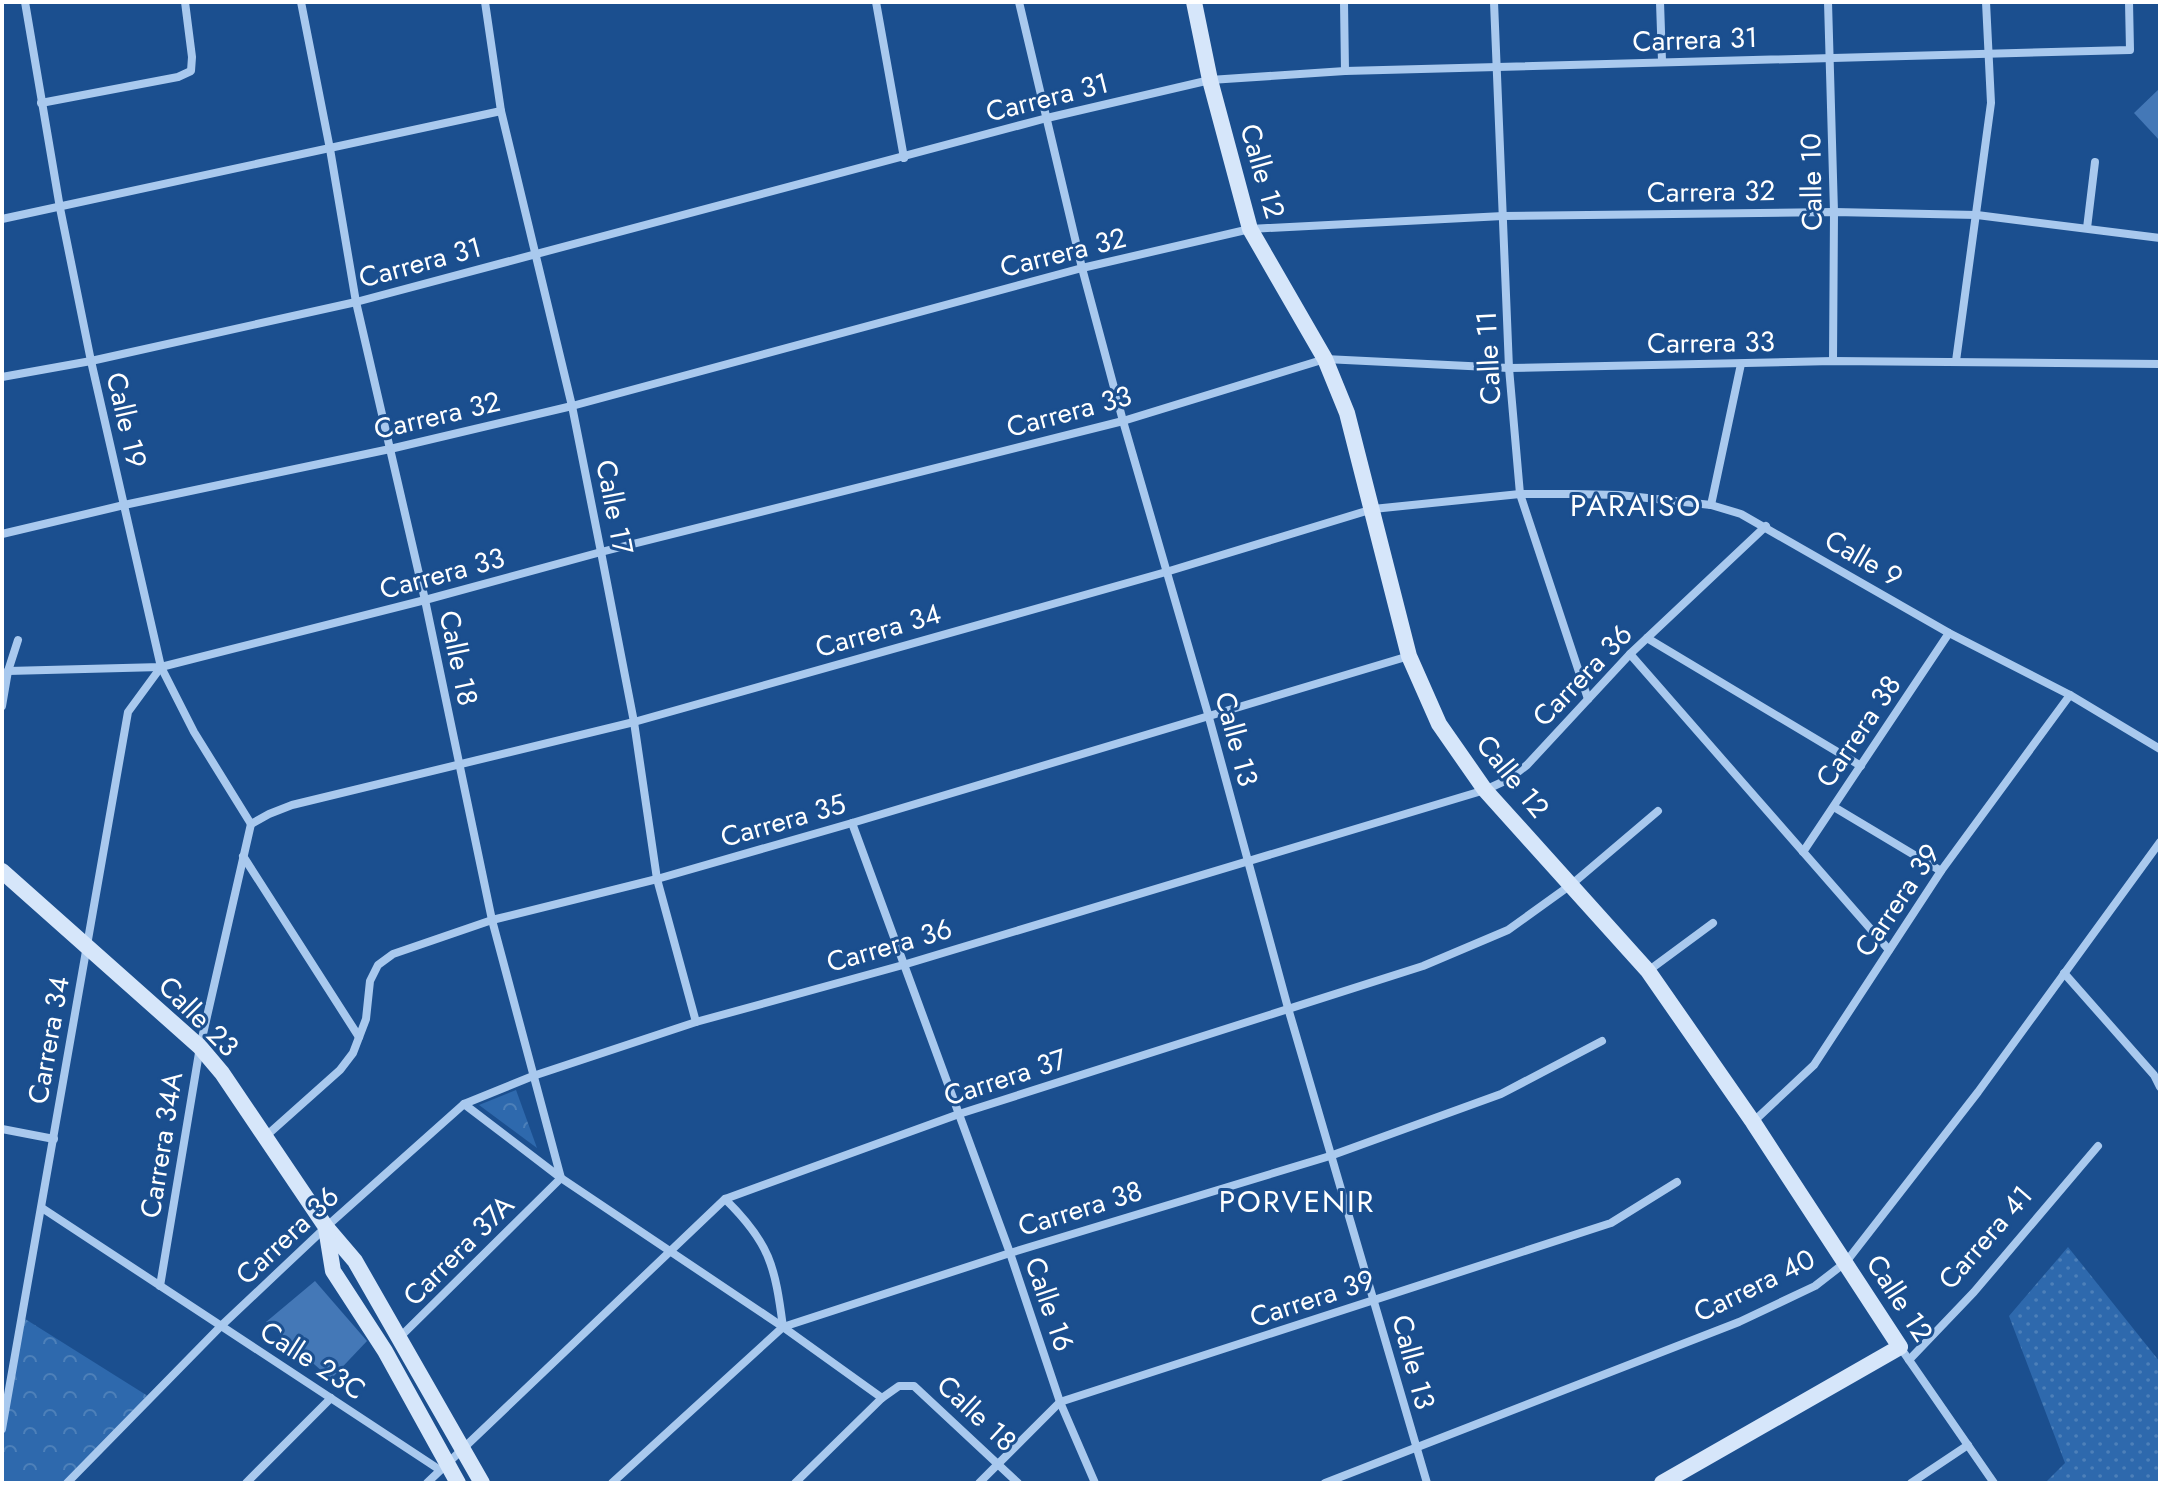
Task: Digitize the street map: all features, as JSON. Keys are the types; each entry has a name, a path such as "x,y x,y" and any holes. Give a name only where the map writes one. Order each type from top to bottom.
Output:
{"street":[{"name":"Calle 19","path":"25,2 60,208 91,361 161,667 194,732 251,824"},
{"path":"41,103 178,77 191,71 185,2"},
{"name":"Calle 18","path":"301,2 356,302 425,600 492,920 561,1178"},
{"name":"Calle 17","path":"485,2 501,111 572,406 601,552 634,722 657,879 696,1022"},
{"path":"876,2 904,158"},
{"name":"Calle 13","path":"1019,2 1082,268 1123,421 1330,1156 1427,1483"},
{"name":"Calle 12","path":"1194,2 1210,80 1250,229 1325,359 1347,413 1409,656 1439,724 1485,790 1648,971 1753,1122 1994,1483"},
{"path":"1344,2 1345,71"},
{"name":"Calle 11","path":"1494,2 1509,368 1520,494 1588,699"},
{"path":"1660,2 1662,61"},
{"name":"Calle 10","path":"1828,2 1834,212 1833,361"},
{"path":"1956,361 1991,103 1986,2"},
{"name":"Carrera 31","path":"2,377 91,361 356,302 1047,118 1210,80 1345,71 2130,50 2129,2"},
{"path":"2,219 501,111"},
{"path":"2087,228 2095,162"},
{"name":"Carrera 32","path":"2,534 572,406 1082,268 1250,229 1503,216 1834,212 1977,215 2160,238"},
{"name":"Carrera 33","path":"8,671 161,667 601,552 1123,421 1325,359 1509,368 1833,361 2160,364"},
{"path":"1711,505 1741,364"},
{"name":"Carrera 34","path":"251,824 292,805 634,722 1166,572 1373,509 1520,494"},
{"name":"Calle 9","path":"1520,494 1620,495 1711,505 1741,514 1949,633 2070,695 2160,749"},
{"name":"Carrera 36","path":"67,1483 221,1326 464,1104 533,1076 696,1022 903,965 1485,790 1509,779 1527,765 1630,654 1766,526"},
{"name":"Carrera 38","path":"1803,852 1949,633"},
{"path":"1647,638 1861,766"},
{"path":"2,706 8,671 18,640"},
{"path":"1630,654 1889,950"},
{"name":"Carrera 35","path":"264,1138 340,1070 366,1019 370,981 378,965 393,954 492,920 657,879 852,823 1409,656"},
{"name":"Carrera 34","path":"2,1429 128,712 161,667"},
{"name":"Carrera 39","path":"1753,1122 1814,1065 1941,871 2070,695"},
{"path":"1834,807 1941,871"},
{"name":"Carrera 37","path":"427,1483 725,1199 959,1114 1423,966 1508,930 1572,884 1658,811"},
{"name":"Calle 16","path":"852,823 1010,1253 1060,1402 1095,1483"},
{"name":"Carrera 34A","path":"160,1286 200,1047 251,824"},
{"name":"Carrera 40","path":"1325,1483 1739,1322 1815,1286 1846,1262 1978,1092 2160,842"},
{"path":"243,856 359,1037"},
{"name":"Calle 23","path":"2,871 200,1047 222,1073 326,1227 355,1261 482,1483"},
{"path":"1648,971 1713,923"},
{"path":"2064,973 2157,1072 2160,1087"},
{"name":"Carrera 38","path":"612,1483 783,1327 1010,1253 1330,1156 1501,1094 1602,1041"},
{"path":"464,1104 561,1178 783,1327 882,1398 795,1483"},
{"path":"2,1129 54,1139"},
{"name":"Carrera 41","path":"1662,1483 1905,1353 1974,1292 2098,1146"},
{"name":"Carrera 37A","path":"385,1351 561,1178"},
{"name":"Carrera 39","path":"979,1483 1060,1402 1611,1223 1677,1182"},
{"path":"725,1199 745,1218 767,1252 779,1292 783,1327"},
{"name":"Calle 23C","path":"42,1208 331,1398 443,1467"},
{"name":"Calle 23","path":"326,1227 333,1271 385,1351 443,1467 458,1483"},
{"name":"Calle 18","path":"882,1398 899,1386 914,1386 1018,1483"},
{"path":"246,1483 331,1398"},
{"path":"1911,1483 1968,1445"}],"green space":[{"path":"516,1090 537,1148 479,1105"},
{"path":"2068,1247 2160,1362 2160,1483 2045,1483 2065,1463 2009,1316"},
{"path":"22,1317 151,1398 67,1483 2,1483 2,1428"}],"building":[{"path":"2160,88 2160,141 2134,113"},
{"path":"315,1281 367,1341 331,1379 266,1322"}],"district":[{"name":"PARAISO","path":"1636,506"},
{"name":"PORVENIR","path":"1297,1202"}]}
